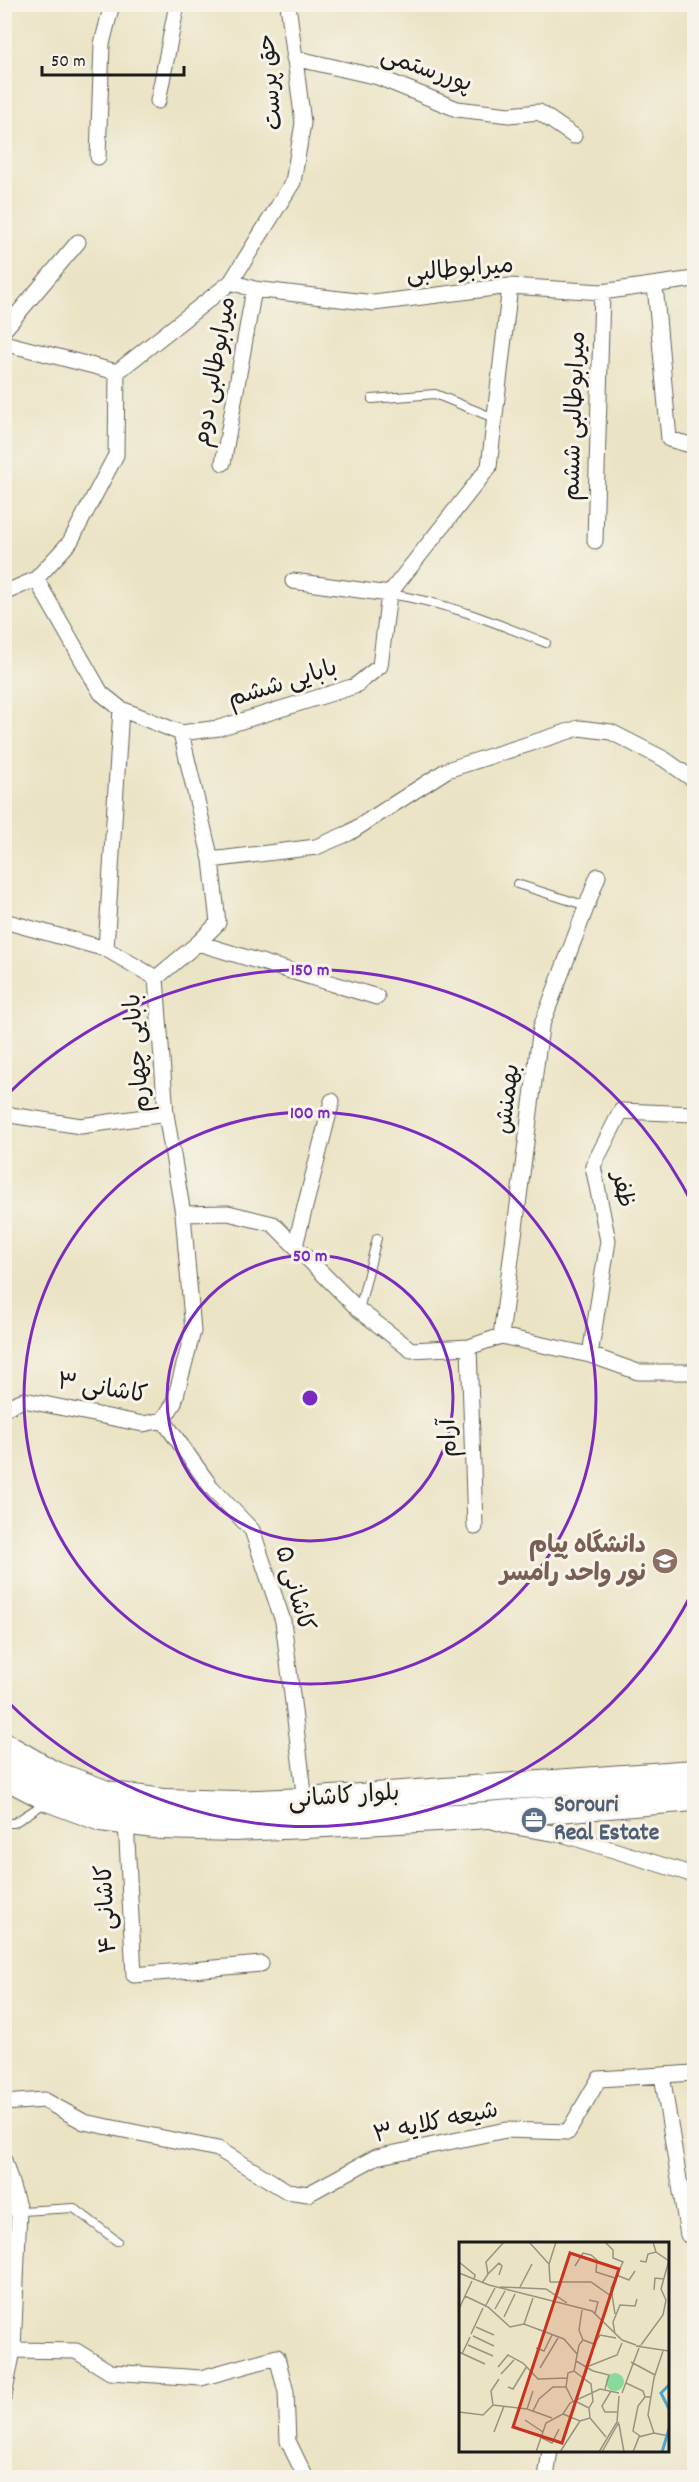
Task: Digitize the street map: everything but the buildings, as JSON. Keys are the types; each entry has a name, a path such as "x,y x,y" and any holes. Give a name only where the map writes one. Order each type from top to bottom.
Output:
{"main road":[{"name":"بلوار کاشانی","path":"4,1746 51,1773 107,1794 176,1802 234,1804 305,1801 694,1773"},
{"name":"بلوار کاشانی","path":"4,1775 50,1799 101,1818 162,1826 234,1828 474,1815 694,1798"}],"street":[{"path":"98,157 102,44 112,4"},
{"path":"158,101 177,4"},
{"name":"حق پرست","path":"117,372 231,282 293,182 303,123 288,4"},
{"name":"پوررستمی","path":"294,58 378,77 457,109 509,115 539,112 574,136"},
{"path":"4,330 78,242"},
{"name":"میرابوطالبی","path":"231,282 254,289 374,303 510,286 602,292 694,279"},
{"path":"655,285 669,439 694,446"},
{"path":"293,581 389,594 489,467 510,286"},
{"name":"میرابوطالبی دوم","path":"223,463 254,289"},
{"name":"میرابوطالبی ششم","path":"595,541 602,292"},
{"path":"4,342 117,372 116,455 70,542 36,579 4,593"},
{"name":"بابایی ششم","path":"36,579 101,693 121,709 181,733 219,728 356,686 380,666 389,594"},
{"path":"106,949 121,709"},
{"path":"212,860 316,847 349,833 447,770 579,728 612,732 664,759 694,780"},
{"path":"156,978 218,923 212,860 181,733"},
{"name":"بهمنش","path":"501,1336 541,1028 598,876"},
{"name":"بابایی چهارم","path":"4,921 106,949 156,978 166,1114 183,1214"},
{"path":"198,943 377,997"},
{"path":"295,1246 332,1101"},
{"name":"ظفر","path":"590,1355 608,1241 592,1166 621,1111 694,1114"},
{"path":"4,1114 81,1126 166,1114"},
{"path":"183,1214 228,1213 273,1224 359,1310 411,1350 469,1347 501,1336 590,1355 638,1372 694,1372"},
{"name":"کاشانی ۳","path":"4,1408 24,1400 143,1424 163,1420 174,1403 193,1331 183,1214"},
{"name":"آرام","path":"469,1347 475,1527"},
{"name":"کاشانی ۵","path":"163,1420 211,1487 252,1530 283,1621 305,1801"},
{"path":"474,1815 510,1826 565,1835 694,1875"},
{"name":"کاشانی ۴","path":"126,1821 134,1975 261,1964"},
{"name":"شیعه کلایه ۳","path":"4,2103 44,2100 84,2122 218,2149 286,2190 308,2194 376,2157 506,2130 568,2132 600,2079 694,2073"},
{"path":"662,2075 688,2235"},
{"path":"4,2160 12,2211 13,2350 4,2396"},
{"path":"13,2350 76,2351 110,2372 201,2378 277,2356 286,2392 288,2441 306,2478"},
{"path":"546,2478 550,2452"}],"lane":[{"path":"372,399 435,394 494,418"},
{"path":"389,594 417,598 468,612 546,643"},
{"path":"517,884 587,906"},
{"path":"359,1310 377,1238"},
{"path":"4,1823 14,1823 50,1799"},
{"path":"12,2211 75,2208 117,2241"}],"place":[{"name":"دانشگاه پیام نور واحد رامسر","path":"665,1561"},
{"name":"Sorouri Real Estate","path":"534,1820"}]}
